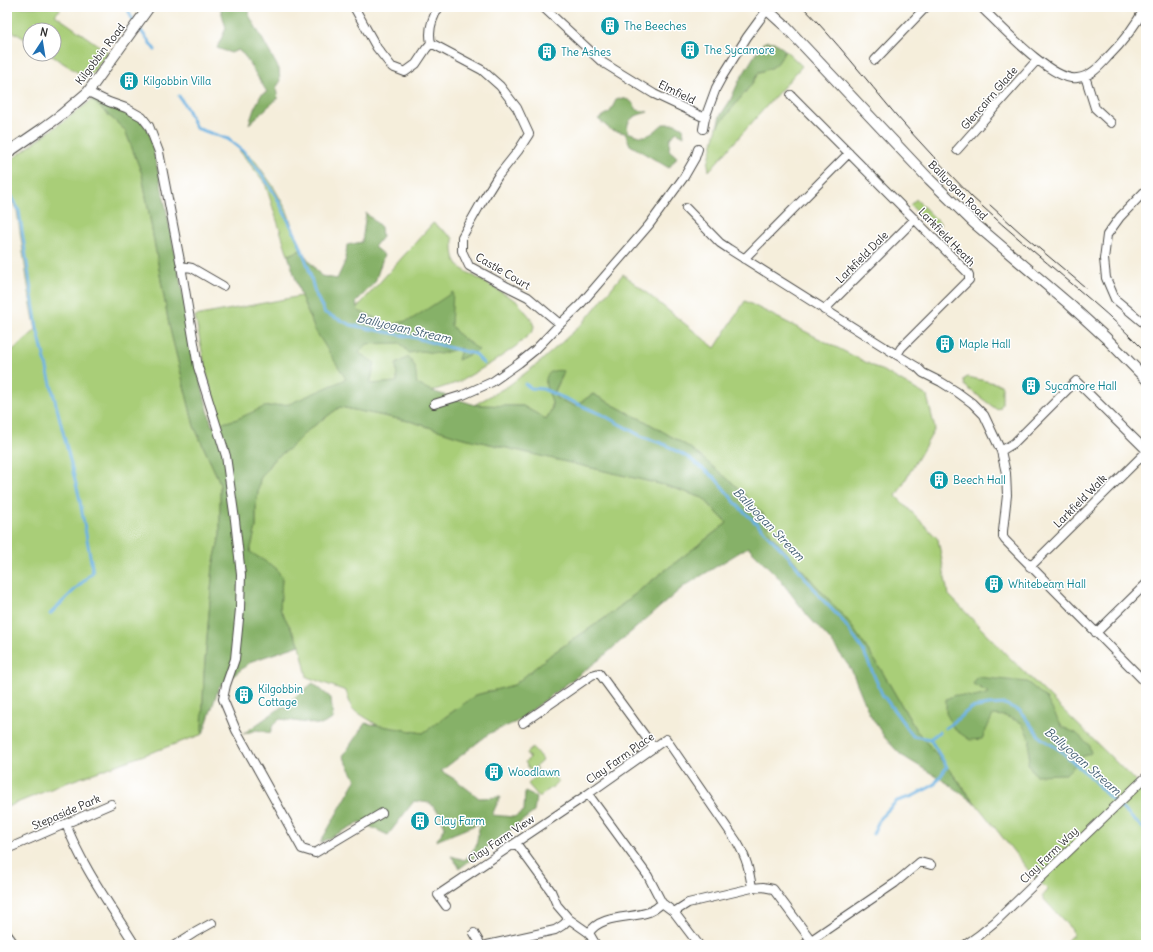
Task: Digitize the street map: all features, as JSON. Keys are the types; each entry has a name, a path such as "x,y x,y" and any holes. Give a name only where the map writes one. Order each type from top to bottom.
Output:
{"street":[{"path":"354,7 374,43 392,68 405,72 416,64 432,43 430,35 431,22 439,7"},
{"name":"Elmfield","path":"543,7 602,62 654,94 705,118 716,88 722,77 767,8"},
{"path":"875,60 926,7"},
{"path":"981,7 1037,60 1063,76 1077,79 1094,72 1118,48 1136,25 1145,7"},
{"name":"Kilgobbin Road","path":"7,153 57,118 88,92 148,8"},
{"name":"Ballyogan Road","path":"767,8 974,223 1101,333 1146,379"},
{"name":"Castle Court","path":"432,43 482,70 500,86 517,108 529,134 518,151 498,176 462,237 462,251 465,259 469,266 528,297 560,324"},
{"name":"Glencairn Glade","path":"957,150 1037,60"},
{"path":"1085,76 1095,108 1111,123"},
{"path":"88,92 126,108 142,117 149,126 159,152 181,266 198,367 226,456 235,520 241,575 240,609 235,659 223,699 236,730 302,849 315,853 382,813"},
{"name":"Larkfield Heath","path":"791,95 968,273 970,278 969,280 901,348 897,355"},
{"path":"703,129 705,118"},
{"path":"434,404 463,395 492,382 519,364 531,353 579,306 649,225 684,177 695,158 698,149"},
{"path":"744,259 850,153"},
{"path":"1146,190 1120,217 1107,236 1104,259 1106,278 1115,299 1146,325"},
{"path":"686,208 720,242 744,259 917,367 923,373 941,382 972,403 984,415 1001,451 1006,473 1008,489 1003,531 1005,540 1146,683"},
{"name":"Larkfield Dale","path":"824,310 915,219"},
{"path":"181,266 192,268 223,286"},
{"path":"1001,451 1014,443 1076,381 1146,451"},
{"name":"Larkfield Walk","path":"1030,567 1146,451"},
{"path":"1096,633 1146,584"},
{"path":"523,722 592,675 600,673 654,748"},
{"name":"Clay Farm Place","path":"699,945 674,912 662,903 648,876 588,794 666,740 744,854 748,865 752,888"},
{"name":"Clay Farm Way","path":"965,945 996,921 1146,777"},
{"name":"Clay Farm View","path":"446,906 438,895 588,794"},
{"name":"Stepaside Park","path":"7,849 111,804"},
{"path":"66,824 72,840 86,866 136,945"},
{"path":"516,843 551,891 557,905 568,919 588,933 596,945"},
{"path":"804,945 895,883 920,862 931,865"},
{"path":"674,912 688,902 752,888 764,887 773,889 812,940"},
{"path":"588,933 593,926 599,923 646,912 662,903"},
{"path":"487,945 555,930 563,925 568,919"},
{"path":"175,945 212,923"},
{"path":"474,933 481,945"},
{"path":"7,934 15,945"}],"green space":[{"path":"7,7 62,7 55,15 108,52 88,79 61,62 62,22 22,22 22,37 7,28"},
{"path":"220,7 250,7 249,15 279,69 280,82 276,88 278,98 249,124 261,95 267,92 244,55 238,50 231,53 217,48 226,28"},
{"path":"768,41 774,42 785,50 780,59 769,69 759,72 751,85 717,127 720,116 730,101 739,81 761,45"},
{"path":"785,50 802,66 709,171 708,164 717,127 751,85 759,72 769,69 775,65"},
{"path":"94,97 142,121 150,135 199,375 212,426 237,419 264,407 289,404 346,379 315,330 301,296 288,255 301,250 321,276 337,279 345,262 347,245 362,242 366,213 381,227 382,237 374,247 384,255 375,282 356,302 358,311 389,326 412,319 453,292 451,325 459,335 479,350 458,360 461,348 440,354 421,351 409,353 400,343 367,344 359,353 375,363 370,384 397,382 396,364 408,357 415,366 417,384 432,391 475,405 523,406 546,419 552,409 552,405 546,386 546,377 553,371 564,371 555,391 556,398 575,406 593,394 643,420 689,447 735,485 764,515 771,535 848,621 880,668 916,730 975,804 952,786 901,755 885,738 869,713 851,669 830,640 808,616 778,577 748,547 683,587 600,659 516,722 490,733 441,771 456,780 479,798 500,797 492,815 514,817 524,811 525,792 536,797 534,812 460,868 451,856 465,860 476,846 480,823 436,841 445,828 441,815 430,803 414,801 388,835 360,822 320,843 356,780 343,756 365,723 423,733 476,695 514,685 553,653 608,616 727,523 703,498 664,485 460,437 413,422 340,407 307,431 290,448 273,460 260,479 256,505 256,527 250,552 276,568 282,578 280,609 300,645 252,661 219,687 203,734 204,673 213,566 220,535 220,483 194,426 169,325 142,174 125,130 92,100"},
{"path":"617,98 630,101 637,110 648,112 636,116 630,120 628,123 628,132 640,136 647,136 663,124 676,124 683,128 684,136 677,132 670,138 669,150 677,157 669,168 630,145 625,133 611,130 598,119 610,112"},
{"path":"92,100 125,130 142,174 169,325 194,426 220,483 220,535 213,566 204,673 203,734 63,784 7,807 7,355 36,330 17,211 7,192 7,163"},
{"path":"239,150 253,158 273,186 287,211 301,250 288,255 265,183"},
{"path":"916,199 941,224 935,230 910,205"},
{"path":"433,223 453,238 453,251 456,262 462,269 520,303 519,304 530,317 534,326 533,331 515,347 459,382 432,391 370,385 224,437 206,371 195,316 301,296 315,330 346,320"},
{"path":"623,274 715,348 745,301 889,374 927,396 935,429 896,496 938,539 948,594 1007,655 1146,792 1146,945 1063,945 1071,936 1073,937 1072,930 1042,897 1048,890 1029,871 916,730 880,668 848,621 771,535 764,515 689,447 643,420 593,394 575,406 556,398 555,391 563,375 546,386 550,395 552,406 546,419 523,406 474,405 508,386 540,362 583,323"},
{"path":"968,377 1002,386 1002,403 1000,408 996,409 965,386 964,379"},
{"path":"340,407 413,422 460,437 664,485 703,498 727,523 608,616 553,653 514,685 476,695 423,733 379,726 352,709 346,691 307,677 300,645 280,609 282,578 250,552 256,527 256,505 260,479 273,460 290,448 307,431"},
{"path":"977,677 1027,682 1046,698 1062,727 1076,733 1089,745 1091,753 1082,757 1066,774 1035,775 1028,764 1030,740 1022,723 1005,716 993,715 982,739 970,740 954,729 946,713 946,699 955,695 975,697 989,693 973,684"},
{"path":"313,683 331,698 333,719 321,725 280,719 273,725 270,733 257,730 243,734 286,704"},
{"path":"533,748 543,760 535,767 541,775 549,771 559,782 539,797 528,784 535,777 525,762 530,758 526,753"}],"waterway":[{"name":"Ballyogan Stream","path":"127,7 131,17 155,50"},
{"name":"Ballyogan Stream","path":"179,96 196,128 228,139 244,152 261,173 276,196 298,240 308,266 315,293 325,313 351,325 416,338 475,354 484,364"},
{"path":"7,182 10,193 19,211 37,328 79,496 93,572 50,614"},
{"name":"Ballyogan Stream","path":"525,384 531,388 543,389 603,415 641,436 666,445 689,458 715,478 739,507 790,558 820,597 842,620 863,650 882,694 913,736 930,739 939,732"},
{"name":"Ballyogan Stream","path":"945,728 971,708 1005,704 1020,711 1041,738 1060,750 1146,831"},
{"path":"873,834 880,818 897,801 913,796 934,785 947,767 930,739"}],"tram line":[{"path":"803,7 839,46 905,125 972,197 1100,308 1146,352"},
{"path":"990,205 1085,287"}],"place":[{"name":"The Beeches","path":"610,26"},
{"name":"The Sycamore","path":"690,50"},
{"name":"The Ashes","path":"547,52"},
{"name":"Kilgobbin Villa","path":"129,81"},
{"name":"Maple Hall","path":"945,344"},
{"name":"Sycamore Hall","path":"1031,386"},
{"name":"Beech Hall","path":"939,480"},
{"name":"Whitebeam Hall","path":"994,584"},
{"name":"Kilgobbin Cottage","path":"244,695"},
{"name":"Woodlawn","path":"494,772"},
{"name":"Clay Farm","path":"420,821"}]}
